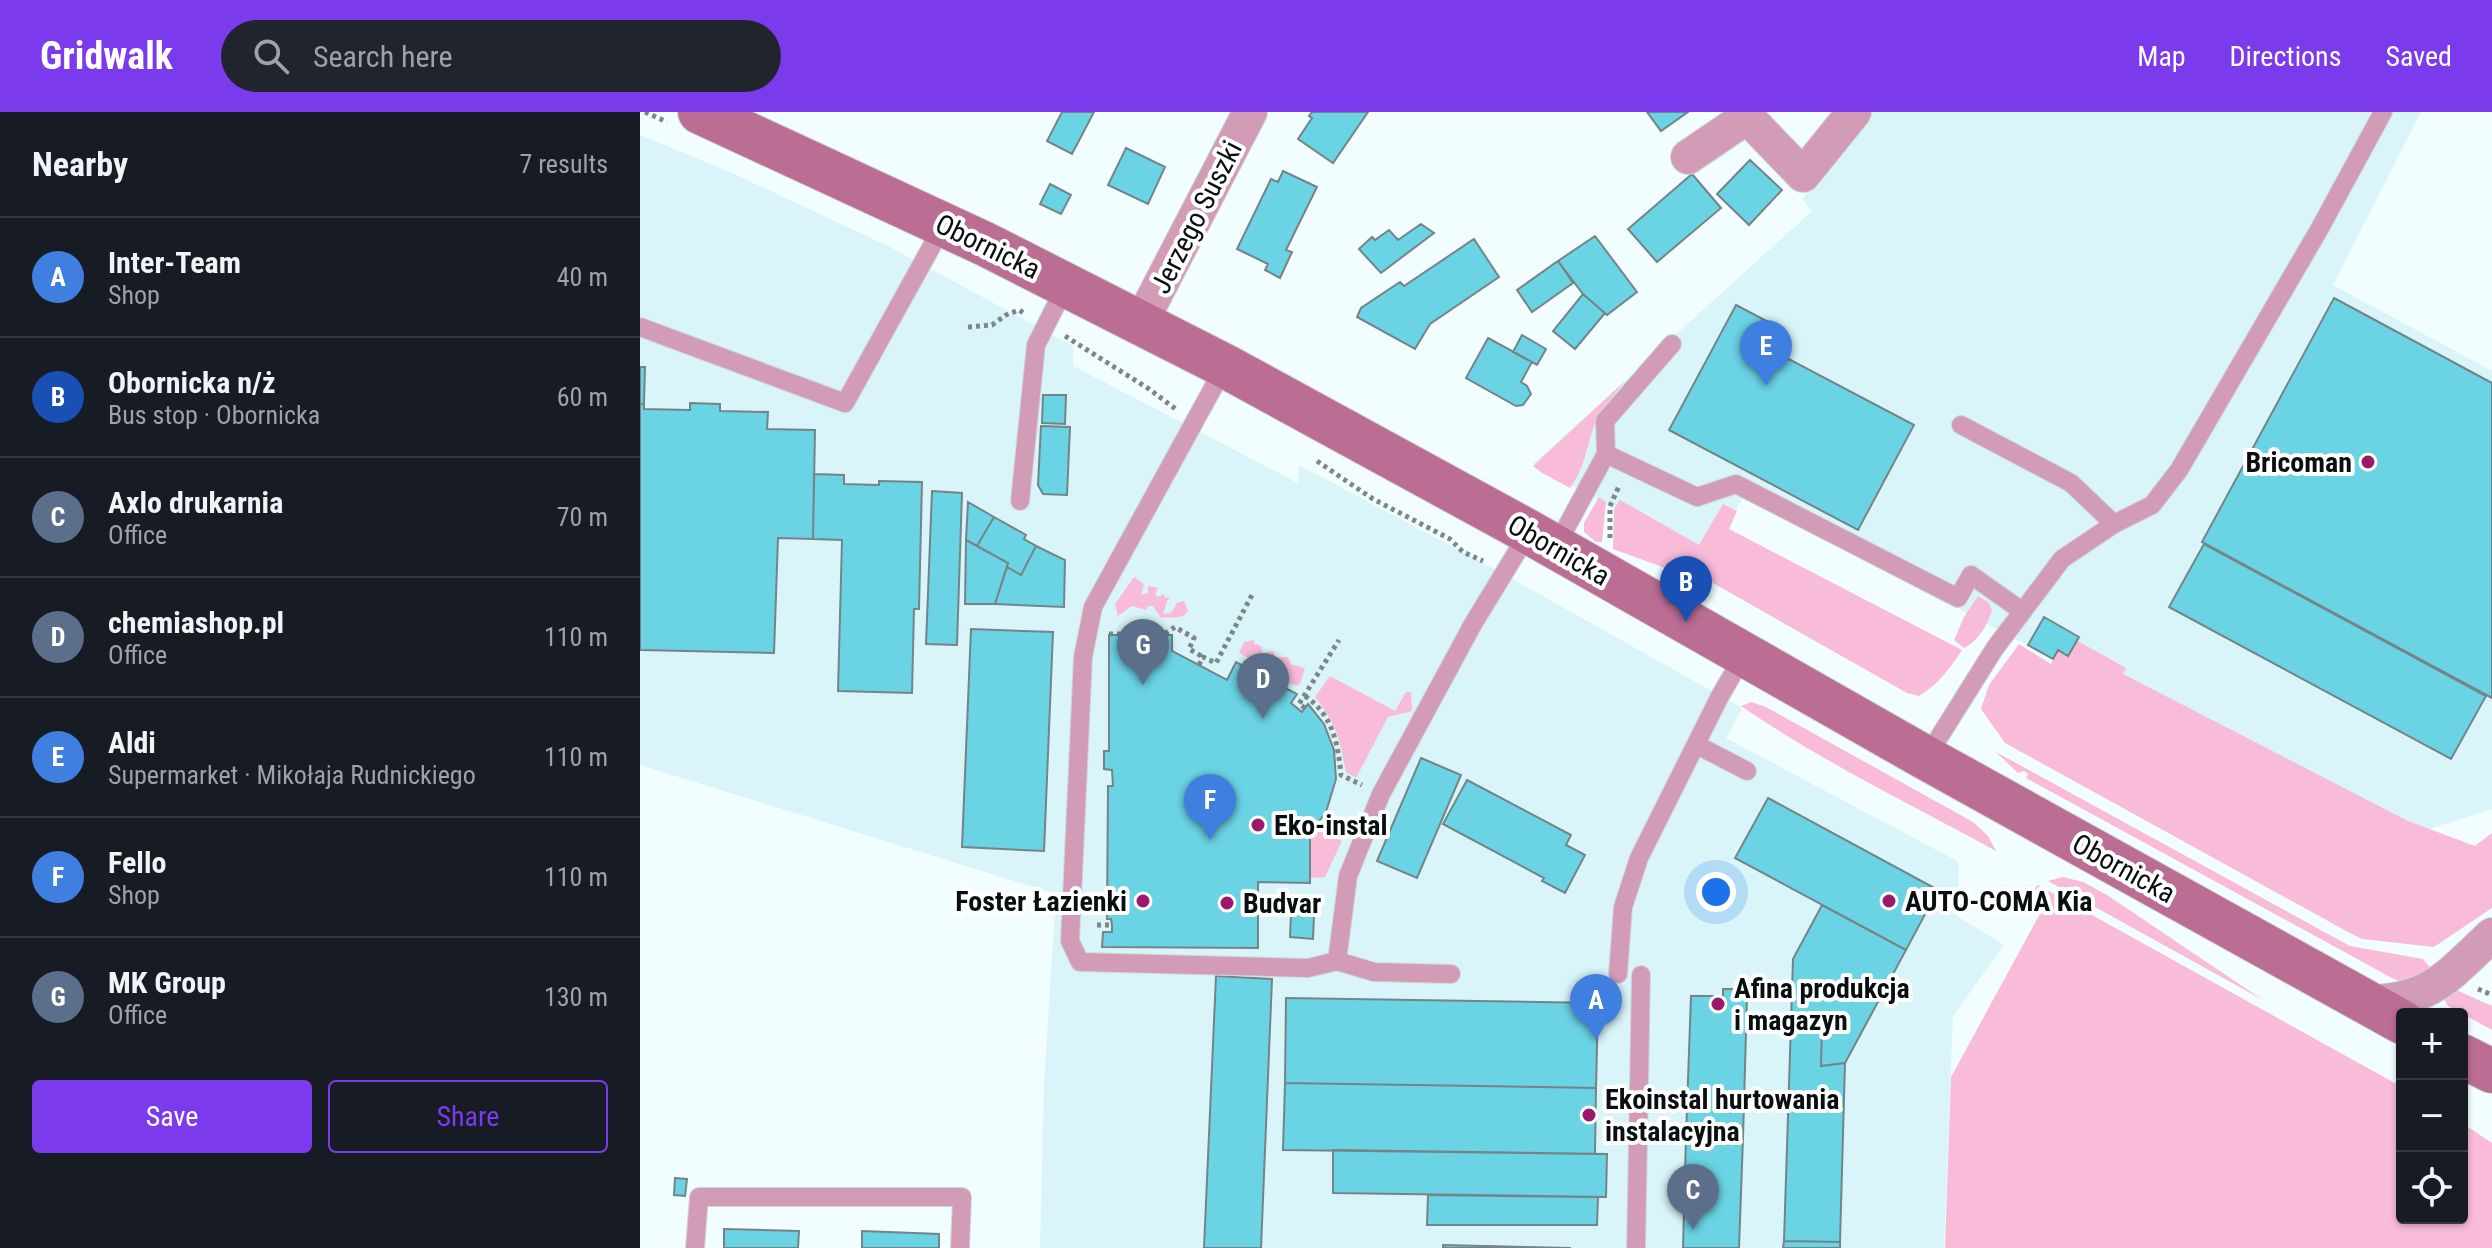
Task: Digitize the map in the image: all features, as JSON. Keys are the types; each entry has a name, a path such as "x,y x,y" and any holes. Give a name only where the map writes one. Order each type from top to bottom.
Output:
{"main road":[{"name":"Obornicka","path":"700,112 944,224 1225,366 2384,1012"}],"street":[{"name":"Jerzego Suszki","path":"1141,322 1250,112"},
{"path":"1688,157 1747,117 1803,175 1854,112"},
{"path":"2384,1012 2397,1002 2442,981 2492,935"}],"lane":[{"path":"1926,758 1995,648 2062,559 2114,524 2152,505 2179,470 2320,228 2383,112"},
{"path":"640,327 845,403 944,224"},
{"path":"1020,501 1036,345 1066,285"},
{"path":"1337,961 1348,876 1381,794 1473,624 1542,540 1606,454 1605,421 1672,344"},
{"path":"1225,366 1093,607 1083,657 1070,941 1080,962 1308,968 1337,961 1374,972 1451,974"},
{"path":"1961,425 2071,483 2114,524"},
{"path":"1606,454 1697,497 1736,484 1958,598 1971,575 2022,611"},
{"path":"1618,974 1623,907 1639,858 1720,696 1744,655"},
{"path":"1697,745 1747,771"},
{"path":"1636,1248 1641,975"},
{"path":"695,1248 699,1197 962,1197 960,1248"}],"path":[{"path":"968,327 992,325 1019,310 1149,389 1182,414 1200,414"},
{"path":"1315,460 1373,499 1450,539 1463,552 1483,561"},
{"path":"1610,551 1610,506 1629,465"},
{"path":"1104,634 1164,634 1175,627 1194,638 1189,649 1216,663 1253,593"},
{"path":"1305,708 1299,704 1339,640"},
{"path":"1199,665 1203,657"},
{"path":"1305,696 1314,702 1335,735 1341,775 1381,794"},
{"path":"1097,925 1112,925"}],"shaded area":[{"path":"1872,112 2421,112 2333,285 2492,371 2492,809 2391,841 1745,494 1708,561 1533,464 1812,211 1802,199"},
{"path":"640,135 732,173 886,245 1073,346 1073,366 1298,483 1299,465 1500,572 1742,708 1726,738 1959,862 1957,916 2004,945 1953,1016 1944,1248 1040,1248 1044,1083 1056,894 640,765"},
{"path":"1624,382 1598,416 1582,467 1570,488 1533,466"},
{"path":"1599,497 1606,502 1602,542 1596,542 1584,532 1584,523"},
{"path":"1620,500 1699,545 1723,504 1737,511 1729,529 1962,650 1943,676 1926,691 1919,696 1907,693 1674,561 1668,569 1613,549 1614,509"},
{"path":"1134,577 1144,584 1141,595 1148,593 1148,586 1158,588 1155,594 1158,597 1164,594 1165,598 1171,597 1163,614 1171,613 1177,603 1184,601 1188,611 1179,617 1161,618 1153,606 1148,606 1146,610 1132,606 1118,616 1115,604"},
{"path":"1978,596 1988,602 1992,610 1982,632 1964,648 1954,640"},
{"path":"2067,635 2126,668 2123,674 2408,821 2475,846 2492,833 2492,908 2434,947 2362,939 2005,743 1981,709 1989,685 2019,644 2051,664"},
{"path":"1254,640 1263,653 1273,651 1275,657 1288,657 1291,664 1305,668 1300,684 1296,686 1285,681 1283,671 1265,667 1239,653 1244,642"},
{"path":"1330,676 1395,711 1406,692 1411,692 1412,711 1388,717 1356,778 1346,772 1329,716 1315,697"},
{"path":"1751,702 1766,707 1973,822 1988,836 1996,851 1834,764 1741,706"},
{"path":"1996,752 2350,946 2423,959 2433,971 2402,982 2392,978 2026,778 2028,774 2024,771 2018,773"},
{"path":"1318,826 1342,841 1325,877 1310,878 1310,833"},
{"path":"2063,877 2083,882 2107,895 2263,1000 2048,881"},
{"path":"2038,885 2396,1084 2396,1224 2468,1224 2468,1127 2492,1143 2492,1248 1945,1248 1951,1077 2042,910 2023,898"},
{"path":"2454,989 2492,1006 2492,1030 2468,1017 2468,1008 2448,1006 2445,1001 2447,994"}],"building":[{"path":"1062,112 1094,112 1072,154 1047,141"},
{"path":"1312,112 1368,112 1333,163 1298,139 1312,118 1309,116"},
{"path":"1647,112 1688,112 1661,131"},
{"path":"1126,148 1165,167 1148,204 1108,185"},
{"path":"1750,160 1782,190 1749,225 1717,194"},
{"path":"1283,171 1317,187 1286,250 1292,252 1280,278 1265,270 1268,264 1237,249 1271,179 1278,182"},
{"path":"1692,174 1721,208 1657,262 1628,229"},
{"path":"1050,184 1071,195 1061,214 1040,204"},
{"path":"1421,224 1434,233 1381,273 1359,249 1372,237 1375,240 1389,230 1398,240"},
{"path":"1595,236 1637,292 1607,315 1583,294 1558,261"},
{"path":"1474,239 1499,277 1430,324 1415,349 1357,317 1361,308 1400,282 1404,286"},
{"path":"1558,261 1573,283 1532,312 1517,290"},
{"path":"1583,294 1605,313 1575,349 1553,331"},
{"name":"Bricoman","path":"2334,298 2492,383 2492,698 2202,542"},
{"path":"1736,305 1776,326 1766,347 1914,425 1858,530 1669,430"},
{"path":"1522,335 1546,349 1537,365 1513,352"},
{"path":"1488,338 1532,362 1521,382 1531,394 1523,405 1516,406 1466,378"},
{"path":"640,367 645,367 644,404 640,404"},
{"path":"1043,395 1066,395 1065,424 1042,423"},
{"path":"690,403 720,404 720,411 768,412 767,429 815,430 813,539 778,538 774,653 640,650 640,404 644,404 644,409 690,410"},
{"path":"1041,426 1070,427 1067,495 1043,494 1038,485"},
{"path":"814,474 844,475 844,484 922,482 919,609 914,609 912,693 838,691 842,540 813,539"},
{"path":"932,491 962,493 957,645 926,644"},
{"path":"968,502 994,517 977,546 966,540"},
{"path":"994,517 1026,535 1024,539 1036,546 1021,575 1007,567 1008,563 977,546"},
{"path":"966,540 1008,563 995,604 965,604"},
{"path":"2204,544 2486,696 2451,759 2169,607"},
{"path":"1036,546 1065,560 1064,607 995,604 1007,567 1021,575"},
{"path":"2044,617 2079,637 2068,656 2058,650 2053,659 2028,645"},
{"path":"971,629 1053,632 1044,851 962,847"},
{"path":"1109,635 1172,635 1172,651 1227,680 1236,662 1297,694 1291,703 1302,712 1308,704 1324,724 1334,750 1336,779 1326,812 1310,833 1310,883 1258,882 1258,948 1102,947 1103,932 1112,932 1111,919 1107,919 1108,786 1113,786 1112,770 1104,769 1104,751 1109,751"},
{"path":"1421,758 1461,775 1417,878 1377,861"},
{"path":"1467,780 1571,835 1566,845 1585,855 1565,893 1542,881 1544,878 1443,824"},
{"path":"1768,798 1938,890 1906,950 1735,858"},
{"path":"1822,905 1906,950 1845,1063 1821,1066 1822,1023 1791,1022 1793,959"},
{"path":"1291,914 1314,915 1313,939 1290,937"},
{"path":"1216,976 1272,979 1261,1248 1204,1248"},
{"path":"1723,989 1739,989 1738,997 1747,997 1743,1138 1686,1136 1691,996 1723,996"},
{"path":"1286,998 1598,1003 1596,1088 1285,1083"},
{"path":"1791,1022 1822,1023 1821,1066 1845,1063 1840,1242 1784,1241"},
{"path":"1285,1083 1596,1088 1595,1154 1283,1150"},
{"path":"1686,1136 1743,1138 1739,1248 1683,1248"},
{"path":"1333,1150 1607,1154 1606,1197 1333,1193"},
{"path":"675,1178 687,1179 685,1196 674,1195"},
{"path":"1428,1195 1598,1197 1597,1225 1427,1225"},
{"path":"724,1229 799,1231 798,1248 724,1248"},
{"path":"862,1231 939,1234 939,1248 862,1248"},
{"path":"1784,1241 1840,1242 1840,1248 1783,1248"},
{"path":"1443,1245 1571,1248 1443,1248"}],"place":[{"name":"Aldi","path":"1766,386"},
{"name":"Bricoman","path":"2368,462"},
{"name":"Obornicka n/ż","path":"1686,622"},
{"name":"MK Group","path":"1143,685"},
{"name":"chemiashop.pl","path":"1263,719"},
{"name":"Eko-instal","path":"1258,825"},
{"name":"Fello","path":"1210,840"},
{"name":"Foster Łazienki","path":"1143,901"},
{"name":"AUTO-COMA Kia","path":"1889,901"},
{"name":"Budvar","path":"1227,903"},
{"name":"Afina produkcja i magazyn","path":"1718,1004"},
{"name":"Inter-Team","path":"1596,1040"},
{"name":"Ekoinstal hurtowania instalacyjna","path":"1589,1115"},
{"name":"Axlo drukarnia","path":"1693,1230"}]}
